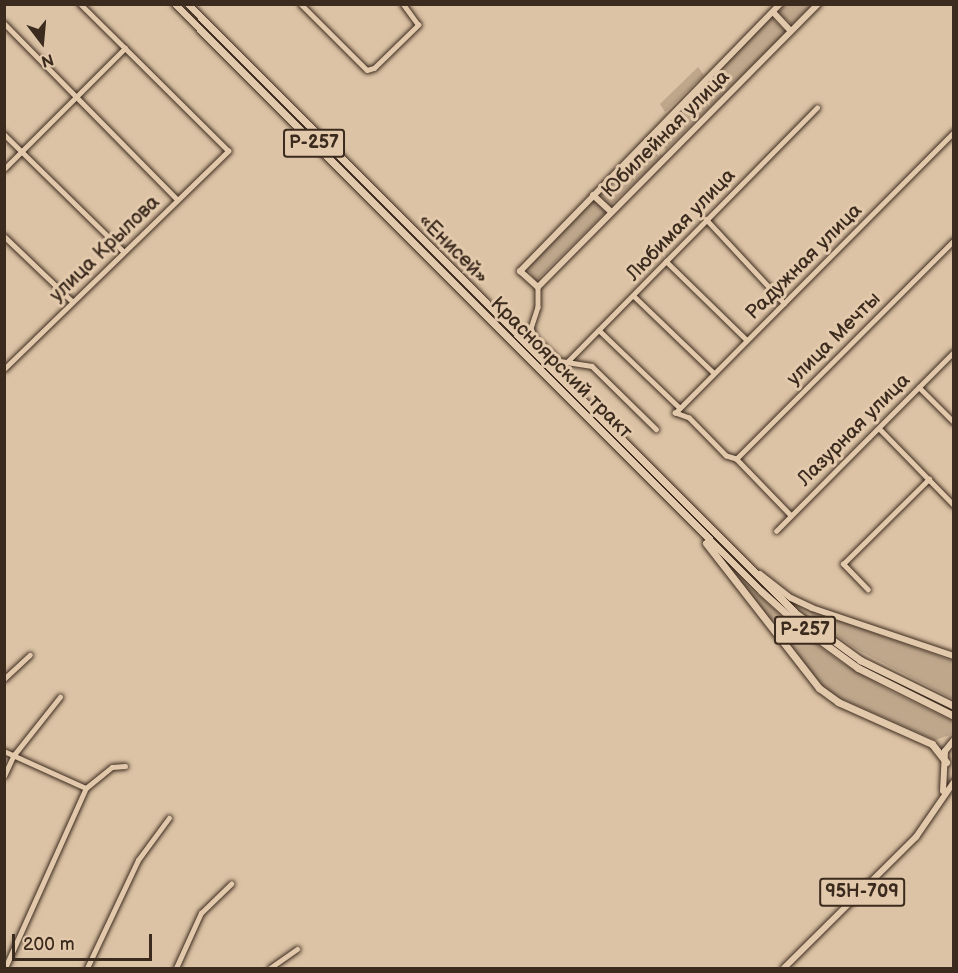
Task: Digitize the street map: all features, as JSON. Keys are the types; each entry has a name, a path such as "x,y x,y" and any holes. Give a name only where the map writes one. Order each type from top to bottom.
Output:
{"highway":[{"name":"Красноярский тракт","path":"176,4 761,591 824,645 893,688 954,716"},
{"name":"«Енисей»","path":"188,4 794,612 832,641 898,682 954,706"},
{"path":"680,511 819,688 838,702 932,744 946,762"}],"main road":[{"name":"Юбилейная улица","path":"780,4 520,271 538,287 818,4"},
{"path":"773,12 791,31"},
{"path":"593,195 611,212"},
{"path":"720,540 791,598 929,649 954,655"},
{"path":"934,811 945,786 945,751 954,740"},
{"path":"946,762 954,770"},
{"path":"934,811 954,782"},
{"name":"95Н-709","path":"784,969 916,837 934,811"}],"street":[{"path":"4,169 125,48 80,4"},
{"path":"301,4 368,70 383,60 418,26 403,4"},
{"path":"4,22 177,199"},
{"name":"улица Крылова","path":"4,369 228,151 125,48"},
{"name":"Любимая улица","path":"566,363 817,108"},
{"name":"Радужная улица","path":"736,459 726,456 689,418 675,413 954,132"},
{"path":"4,134 123,251"},
{"path":"706,219 784,303"},
{"path":"4,236 72,301"},
{"name":"улица Мечты","path":"736,459 954,240"},
{"path":"666,261 747,340"},
{"path":"538,287 538,307 531,328 542,345 566,363 592,366 656,429"},
{"path":"634,296 714,374"},
{"path":"599,330 680,408"},
{"name":"Лазурная улица","path":"776,531 954,352"},
{"path":"4,356 11,363"},
{"path":"919,387 954,422"},
{"path":"879,428 954,505"},
{"path":"736,459 790,515"},
{"path":"868,590 843,564 929,479"},
{"path":"4,679 30,655"},
{"path":"4,777 14,755 60,697"},
{"path":"4,750 86,788"},
{"path":"6,969 86,788 112,767 125,766"},
{"path":"87,969 138,860 170,818"},
{"path":"176,969 201,913 231,884"},
{"path":"270,969 297,949"}],"shaded area":[{"path":"785,4 812,5 792,24 778,13"},
{"path":"771,17 786,32 666,150 654,135"},
{"path":"698,67 704,75 665,112 660,104"},
{"path":"649,142 663,156 609,207 599,194"},
{"path":"594,199 606,212 536,281 527,268"},
{"path":"738,577 797,630 842,663 890,691 953,721 953,734 935,740 831,694 798,661"},
{"path":"809,610 953,661 953,699 856,649 813,618"}]}
